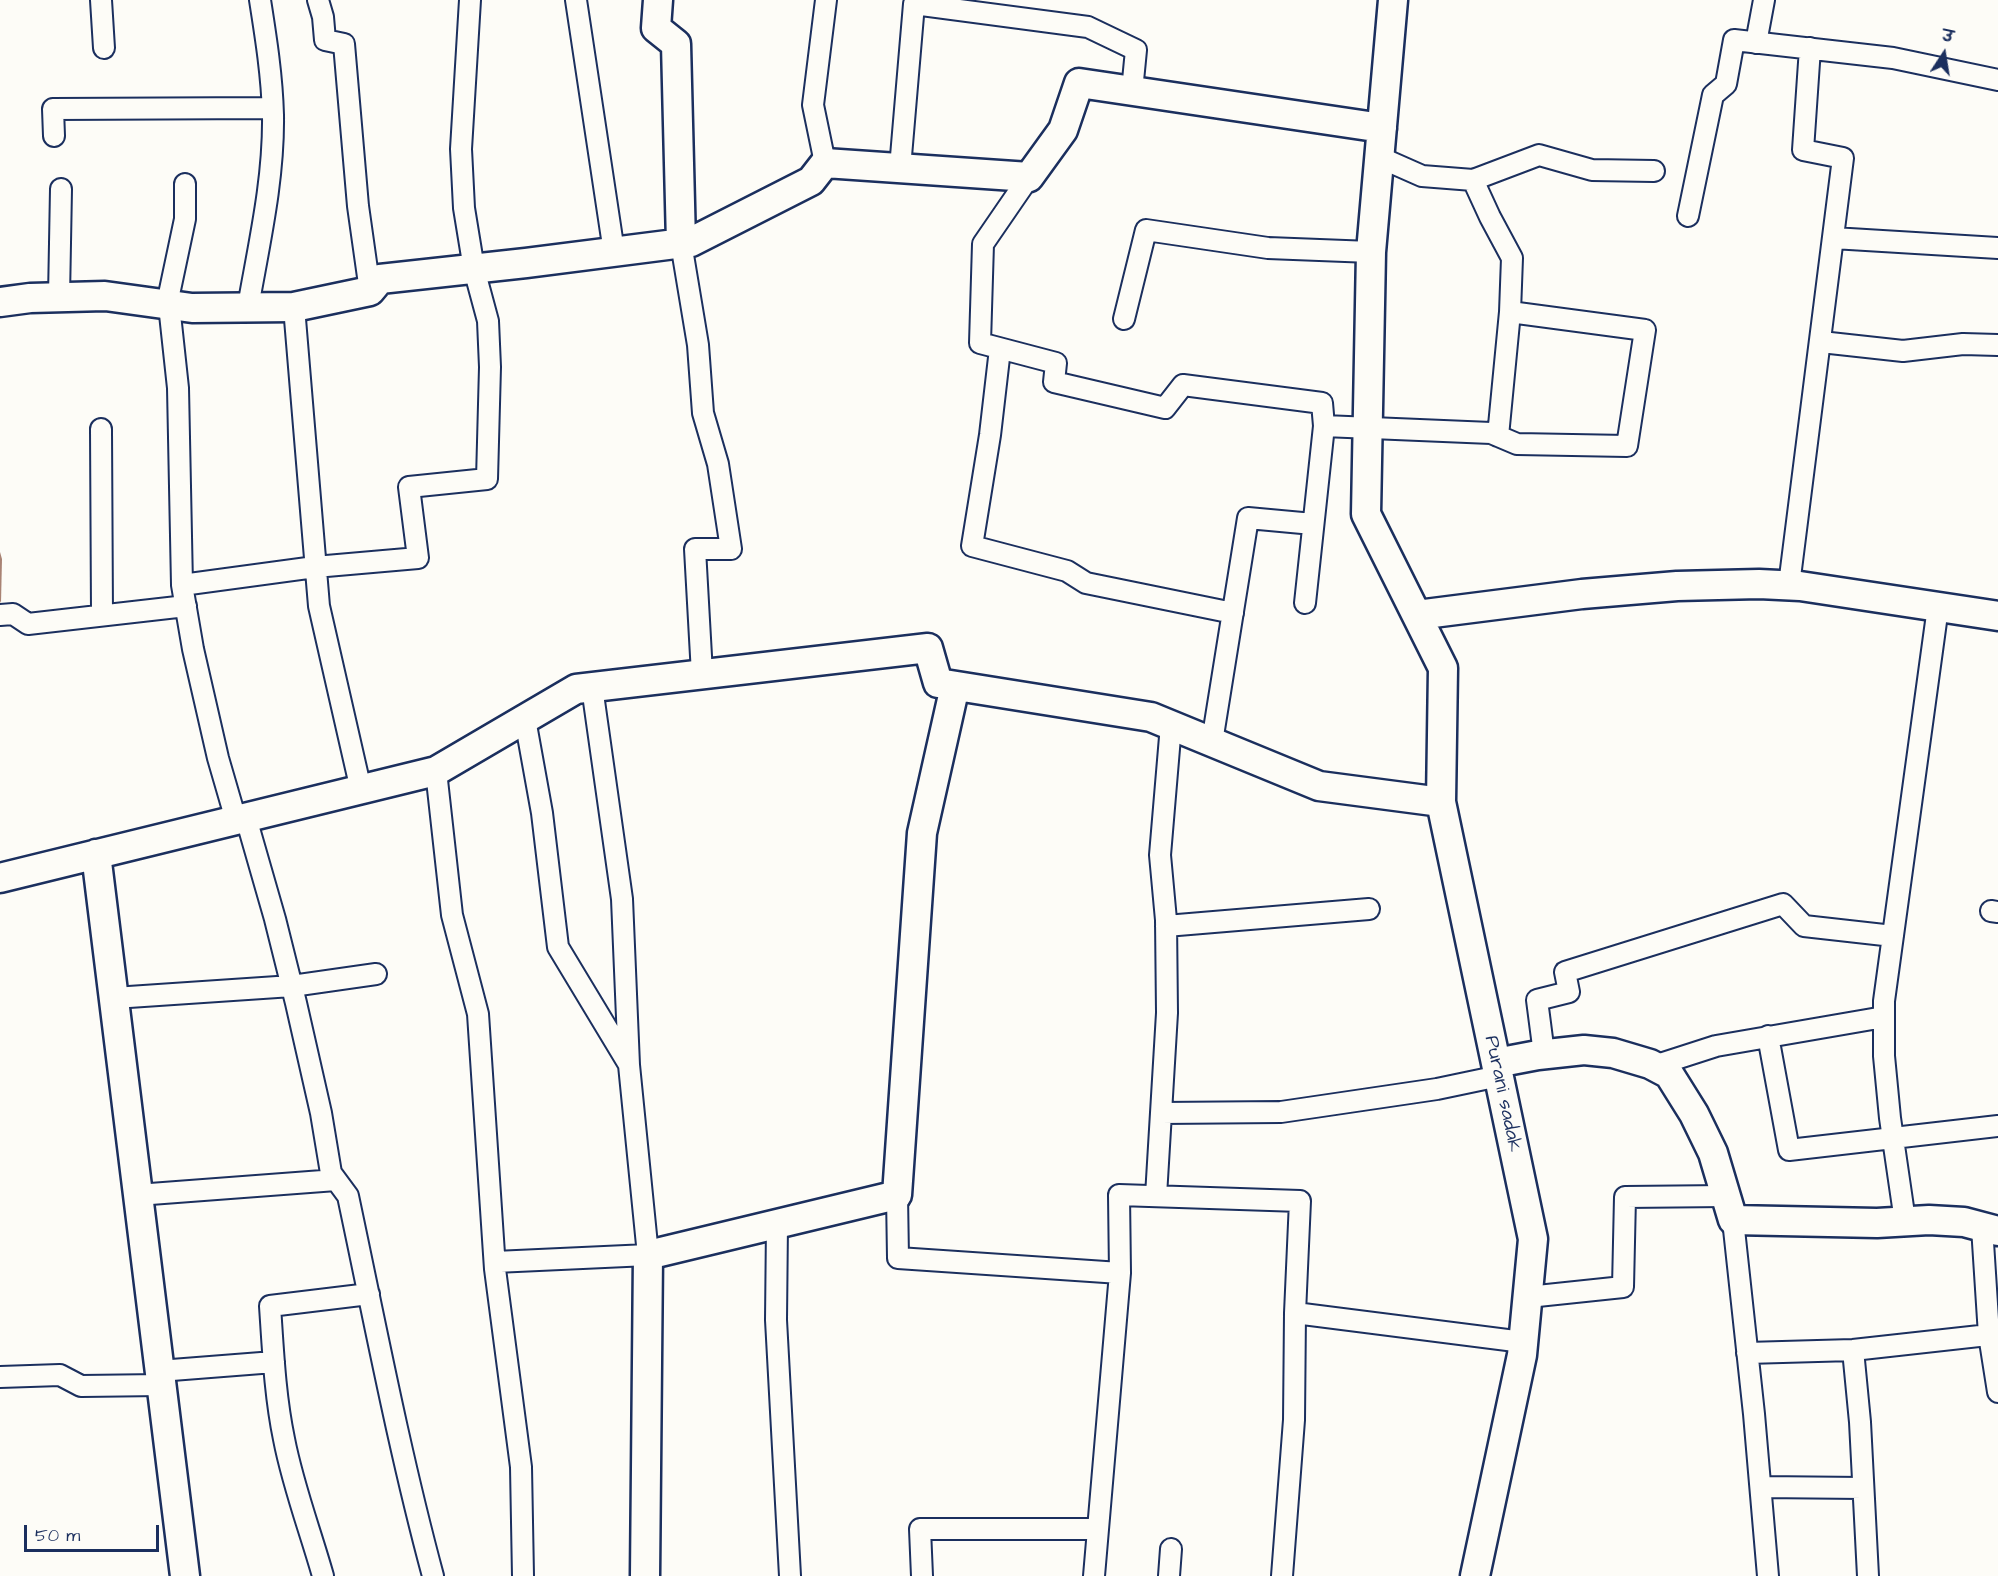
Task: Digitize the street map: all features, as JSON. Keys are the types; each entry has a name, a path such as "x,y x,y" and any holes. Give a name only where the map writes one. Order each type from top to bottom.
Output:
{"street":[{"path":"101,0 104,48"},
{"path":"248,307 269,185 272,108 260,0"},
{"path":"318,0 323,16 325,40 344,44 358,206 370,291"},
{"path":"182,585 315,567 418,558 409,486 487,479 490,367 488,321 474,269 464,208 461,149 470,0"},
{"path":"576,0 614,252"},
{"path":"658,0 656,28 676,44 681,243 698,345 703,412 718,464 731,549 695,549 702,674"},
{"path":"0,302 30,298 105,296 192,308 294,307 370,291 380,279 691,242 811,181 825,163 813,105 826,0"},
{"name":"Purani sadak","path":"1393,0 1371,252 1366,514 1443,668 1441,802 1533,1239 1522,1354 1475,1576"},
{"path":"1756,43 1764,0"},
{"path":"900,168 914,4 1088,27 1136,50 1132,91"},
{"path":"1688,216 1713,95 1726,84 1734,40 1893,58 1998,80"},
{"path":"1789,585 1843,158 1803,150 1810,48"},
{"path":"1305,603 1324,426 1322,403 1183,385 1165,408 1054,382 1056,363 980,343 983,244 1063,130 1079,83 1382,128"},
{"path":"54,136 52,109 272,108"},
{"path":"1379,158 1422,176 1473,180 1539,155 1592,170 1654,171"},
{"path":"825,163 1029,177"},
{"path":"1473,180 1512,258 1510,312 1498,436"},
{"path":"185,184 185,219 168,304 178,388 182,585 193,649 218,758 241,819 292,986 321,1113 331,1173 348,1196 394,1420 433,1576"},
{"path":"59,297 61,189"},
{"path":"1124,319 1146,230 1268,248 1371,252"},
{"path":"1833,238 1998,248"},
{"path":"294,307 318,606 361,790"},
{"path":"1324,426 1491,434 1517,444 1628,446 1645,330 1510,312"},
{"path":"1821,342 1903,351 1964,344 1998,345"},
{"path":"1000,348 990,435 972,546 1067,571 1086,583 1233,613"},
{"path":"101,429 102,615"},
{"path":"1212,742 1248,518 1313,524"},
{"path":"1417,615 1606,592 1677,586 1789,585 1998,616"},
{"path":"0,615 13,614 28,624 186,606"},
{"path":"1905,1221 1884,1056 1884,1001 1938,607"},
{"path":"0,878 436,771 576,689 928,648 938,683 1151,717 1319,786 1441,802"},
{"path":"955,686 922,833 897,1195 898,1258 1120,1273"},
{"path":"592,687 622,899 629,1065 648,1255 645,1576"},
{"path":"525,719 542,813 558,947 629,1065"},
{"path":"1156,1196 1167,1013 1166,926 1160,855 1171,725"},
{"path":"436,771 452,915 478,1014 495,1262 521,1467 523,1576"},
{"path":"96,854 185,1576"},
{"path":"1544,1054 1537,999 1569,992 1565,972 1783,904 1804,926 1893,936"},
{"path":"1166,926 1369,909"},
{"path":"114,998 292,986 376,974"},
{"path":"1654,1066 1716,1046 1884,1017"},
{"path":"1768,1036 1789,1150 1998,1126"},
{"path":"1161,1113 1281,1112 1437,1089 1544,1054 1584,1050 1613,1053 1654,1066 1669,1074 1694,1114 1713,1154 1729,1208 1747,1353 1768,1576"},
{"path":"137,1195 336,1180"},
{"path":"495,1262 648,1255 897,1195"},
{"path":"1094,1576 1120,1273 1119,1195 1300,1201 1295,1313 1294,1420 1284,1562 1281,1576"},
{"path":"1528,1297 1623,1287 1625,1197 1877,1223 1929,1220 1964,1222 1990,1229 1998,1392"},
{"path":"777,1224 776,1320 790,1576"},
{"path":"323,1576 299,1501 283,1438 270,1306 369,1294"},
{"path":"1295,1313 1523,1342"},
{"path":"1747,1353 1853,1350 1994,1335"},
{"path":"1853,1350 1868,1576"},
{"path":"0,1377 60,1375 81,1386 160,1378 274,1362"},
{"path":"1761,1486 1863,1488"},
{"path":"922,1576 920,1529 1098,1529"},
{"path":"1169,1576 1171,1549"}]}
